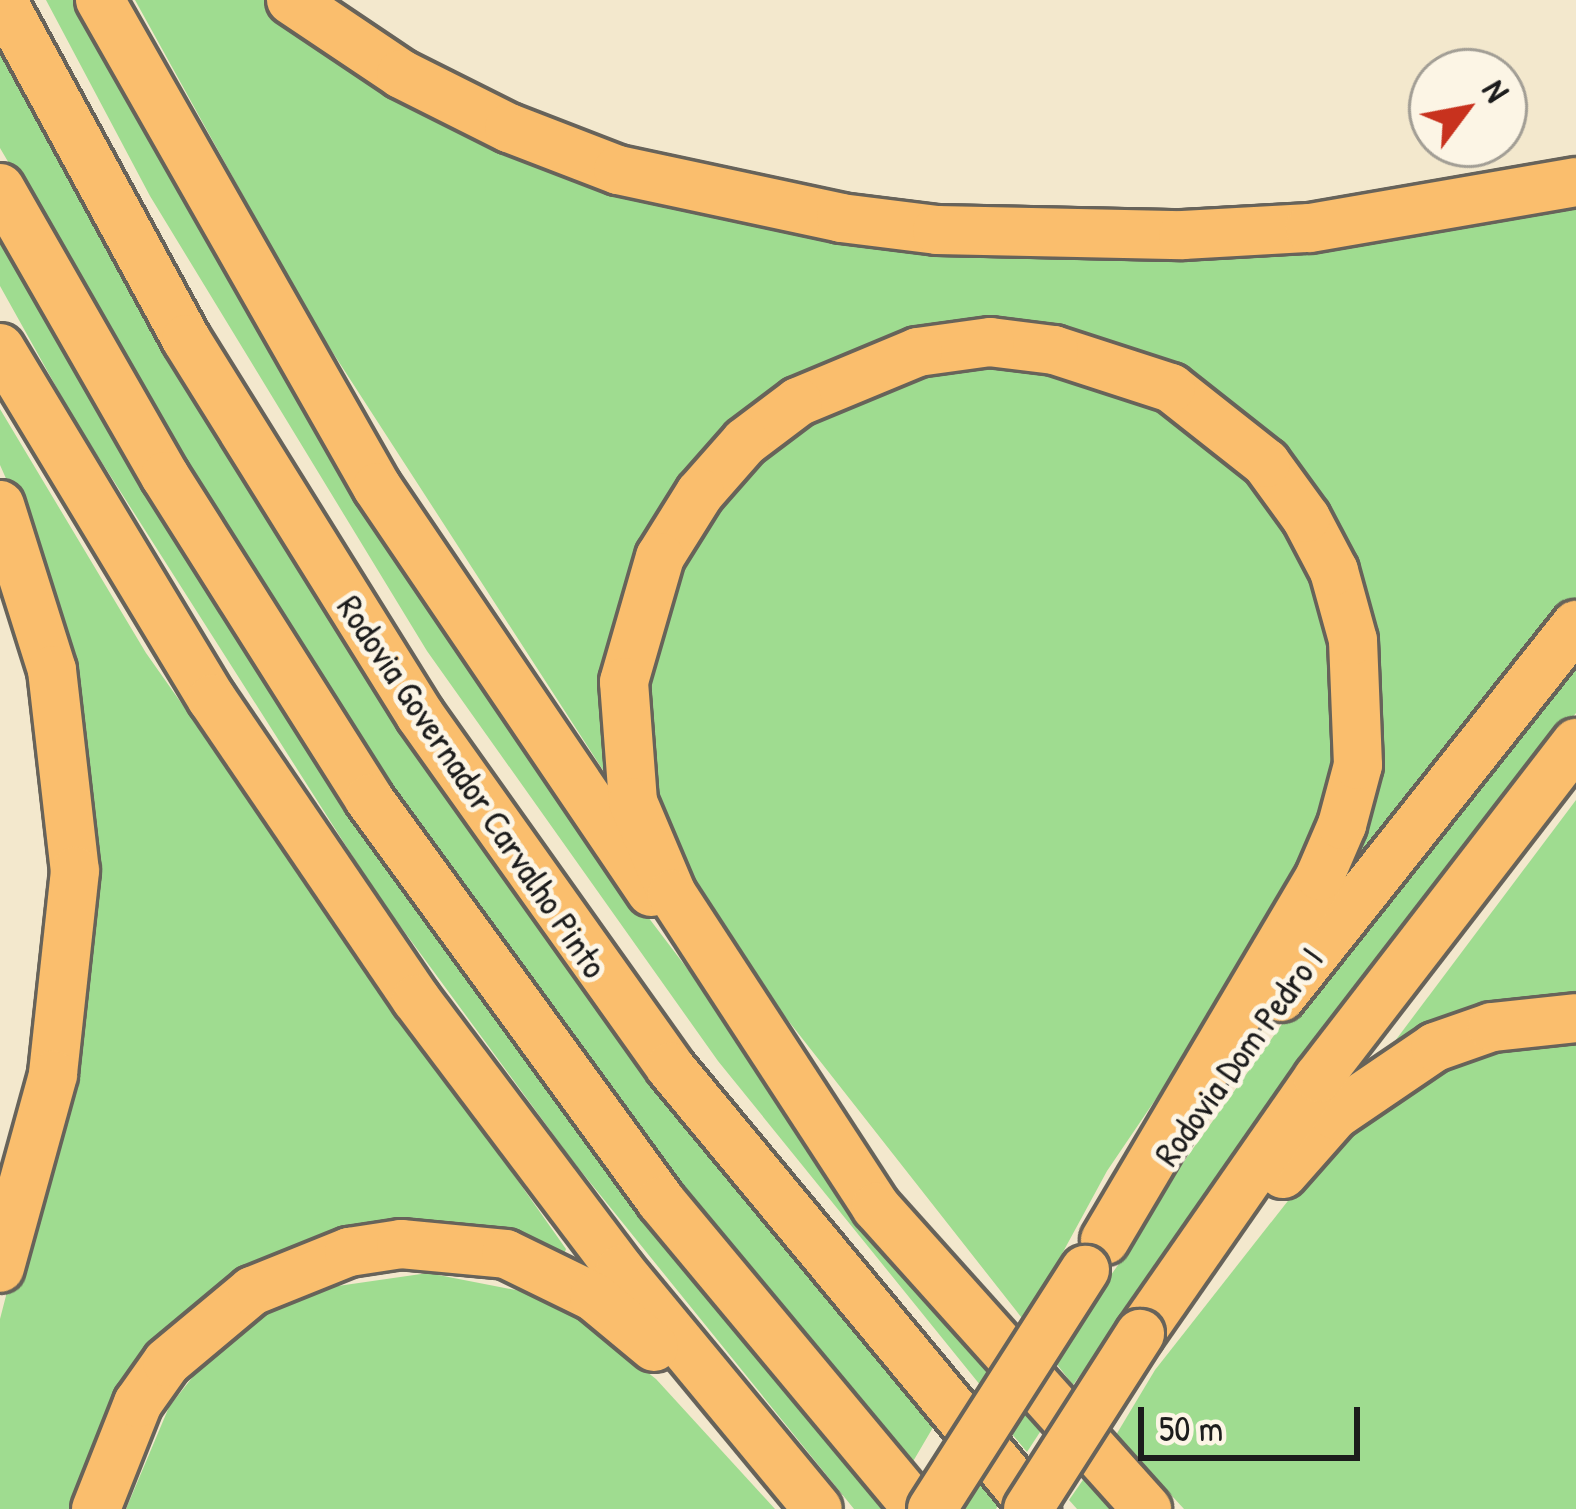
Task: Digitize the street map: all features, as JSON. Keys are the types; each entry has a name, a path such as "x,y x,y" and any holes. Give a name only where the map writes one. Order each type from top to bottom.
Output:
{"highway":[{"name":"Rodovia Governador Carvalho Pinto","path":"2,0 186,340 420,716 670,1067 1032,1509"},
{"path":"100,0 234,247 403,526 624,856 778,1058"},
{"path":"291,0 400,74 531,136 618,170 842,218 937,230 1204,234 1310,228 1576,182"},
{"path":"0,188 202,537 438,898 661,1201 919,1509"},
{"path":"1095,1255 1320,876 1358,764 1353,640 1334,572 1266,463 1172,388 1122,367 989,342 863,370 798,402 746,442 700,493 660,556 624,682 632,802 671,894 876,1207 1147,1509"},
{"path":"0,348 200,679 416,999 620,1270 818,1509"},
{"path":"0,505 52,670 75,872 53,1075 0,1268"},
{"name":"Rodovia Dom Pedro I","path":"932,1509 1095,1255 1357,892 1576,626"},
{"path":"1032,1509 1139,1334 1358,1023 1576,743"},
{"path":"1139,1334 1335,1115 1384,1076 1492,1027 1576,1018"},
{"path":"96,1509 138,1402 209,1322 298,1270 401,1244 506,1254 594,1297 634,1327 818,1509"}],"green space":[{"path":"46,0 80,0 604,859 872,1212 1003,1365 985,1391 718,1061 427,651 150,196"},
{"path":"135,0 268,0 802,228 1576,196 1576,598 1344,874 1373,679 1257,437 991,333 696,475 612,784 313,322"},
{"path":"0,38 714,1154 935,1424 908,1470 563,1038 304,665 0,148"},
{"path":"0,240 228,622 390,867 583,1136 893,1509 854,1509 572,1160 376,893 73,417 0,286"},
{"path":"972,357 1050,363 1191,415 1295,526 1342,662 1330,816 1229,991 1107,1171 1025,1322 684,888 641,770 650,625 715,497 822,405"},
{"path":"0,409 146,653 566,1249 563,1257 339,1234 275,1254 224,1282 131,1372 101,1424 74,1509 0,1509 0,1319 79,1013 24,519 0,465"},
{"path":"1576,651 1576,713 1398,940 1073,1385 1052,1358 1128,1251 1124,1245 1295,1006"},
{"path":"1576,800 1576,1003 1392,1052 1389,1049"},
{"path":"1576,1032 1576,1509 1184,1509 1116,1435 1155,1370 1342,1132 1425,1068"},
{"path":"428,1273 531,1293 583,1322 656,1379 775,1509 126,1509 169,1407 210,1355 255,1320 317,1289"},
{"path":"1019,1405 1042,1429 1027,1452 1007,1428"},
{"path":"976,1471 1001,1501 996,1509 956,1509"},
{"path":"1085,1477 1114,1509 1077,1509 1069,1500"}]}
